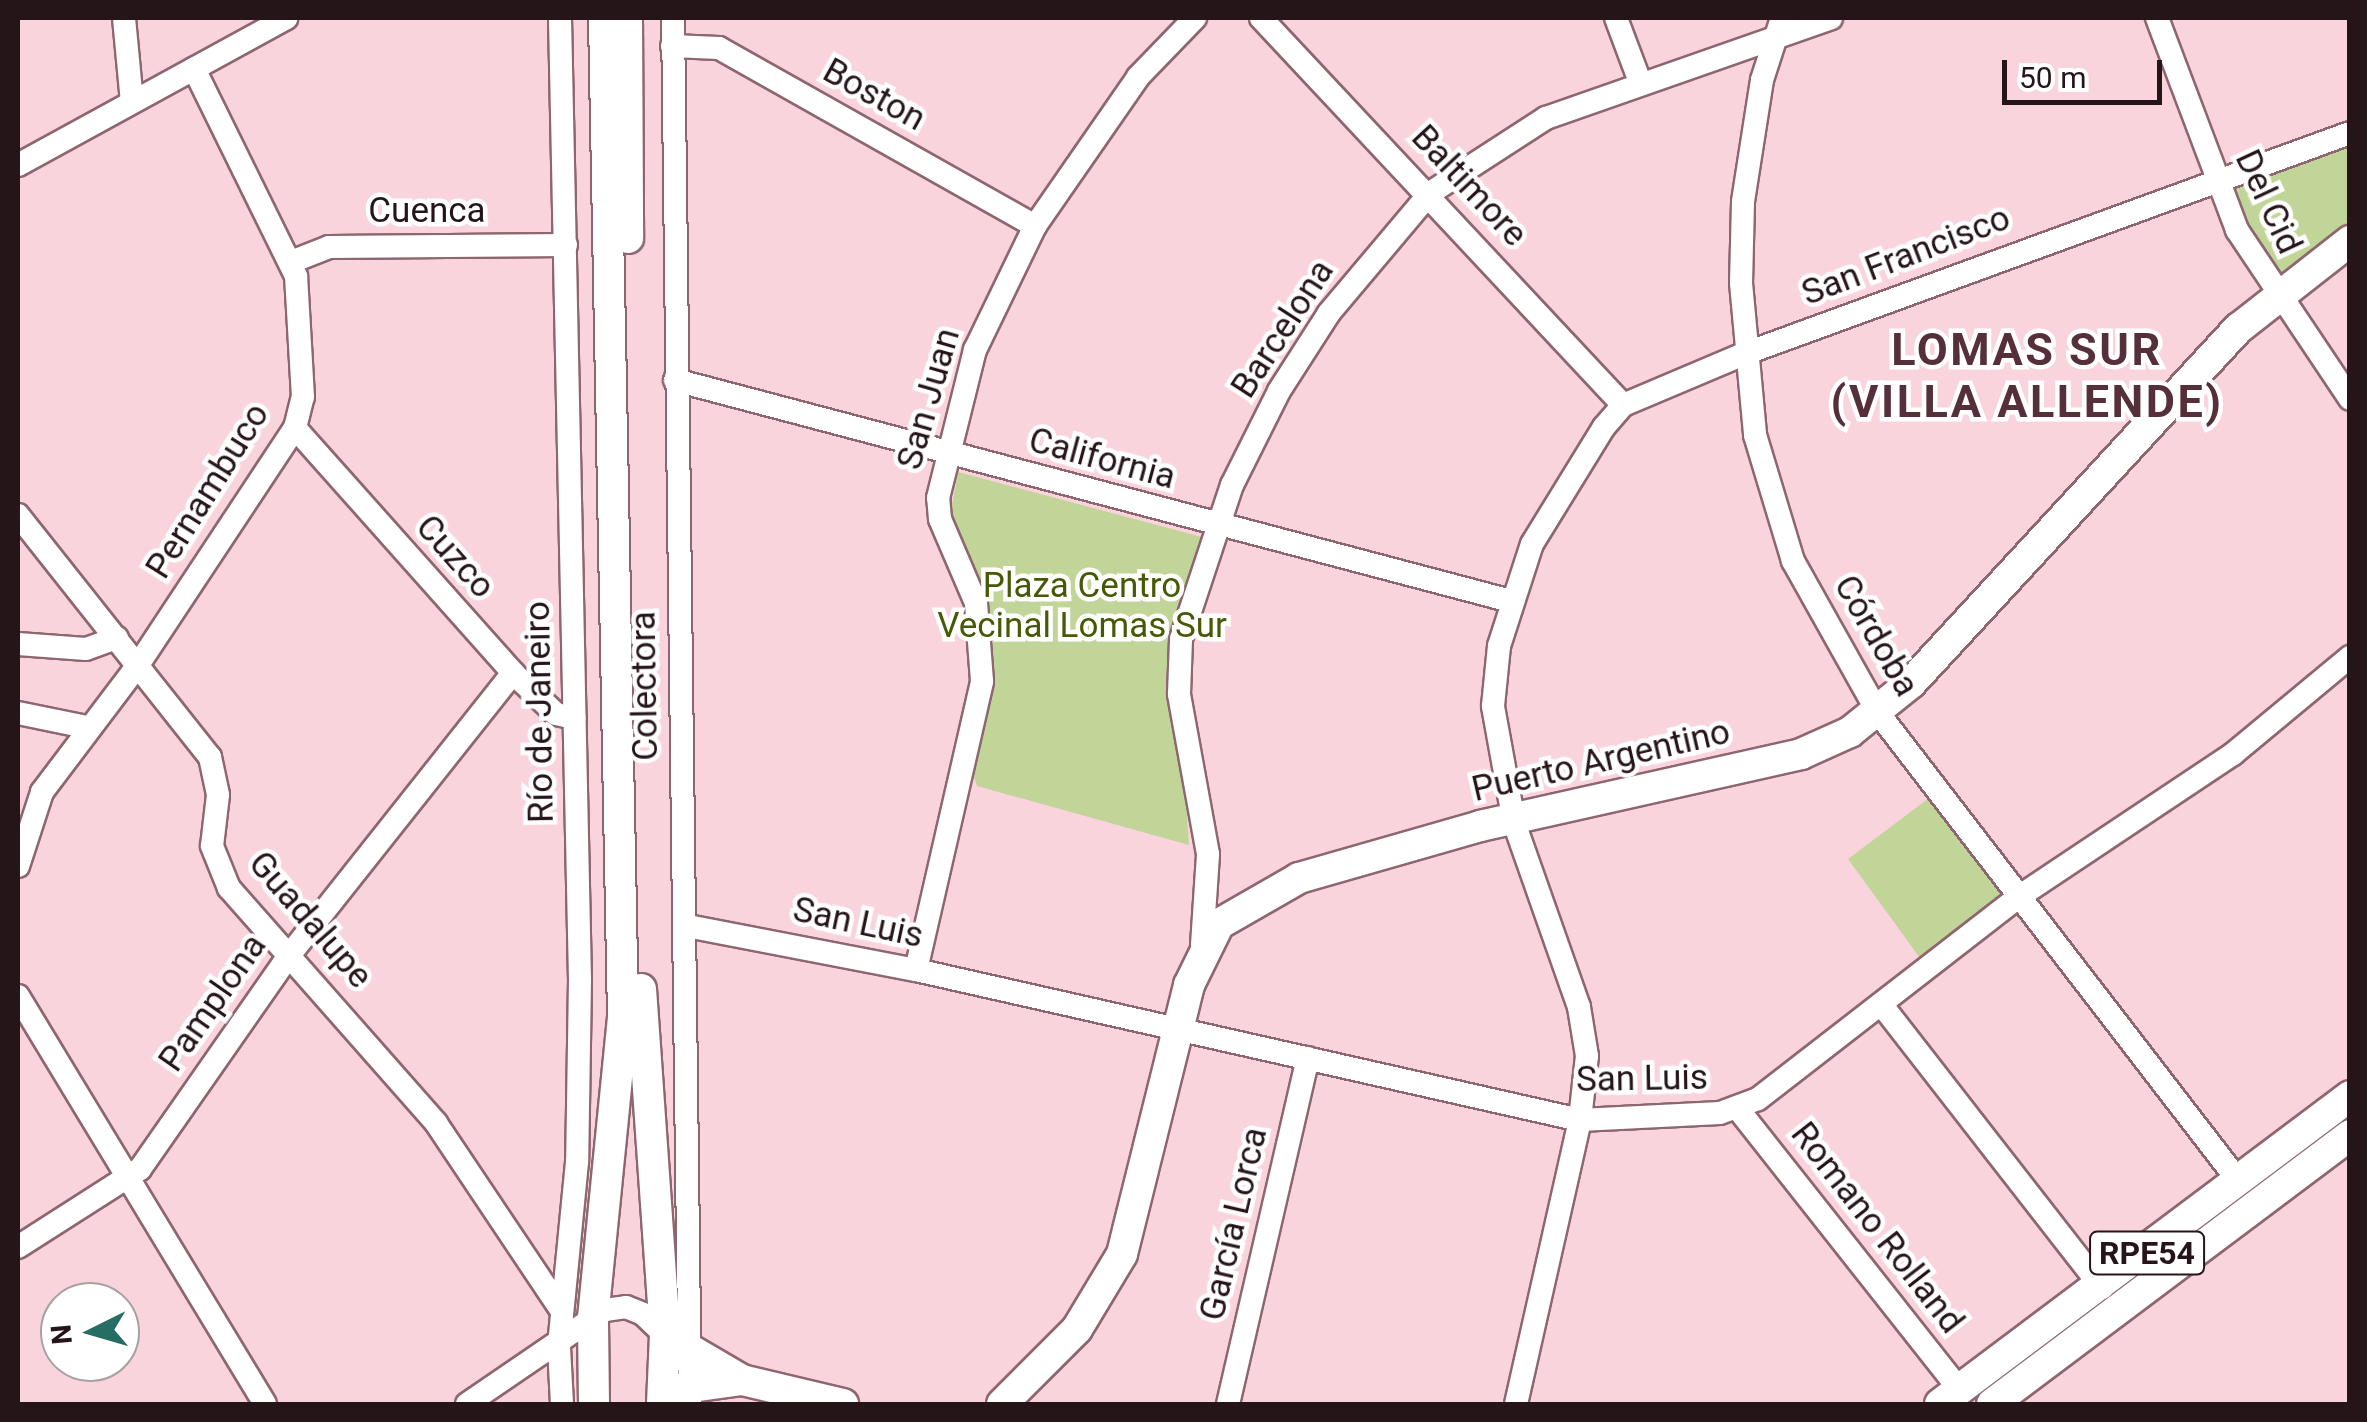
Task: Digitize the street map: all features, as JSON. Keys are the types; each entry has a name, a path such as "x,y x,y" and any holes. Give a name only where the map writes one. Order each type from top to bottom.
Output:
{"main road":[{"path":"594,1404 593,1318 623,1017 604,18"},
{"path":"627,18 633,855 677,1344 669,1398 742,1380"},
{"path":"627,51 651,18"},
{"name":"Puerto Argentino","path":"1002,1404 1077,1329 1122,1254 1202,950 1237,908 1277,887 1514,822 1800,754 1879,714 2275,295 2350,241"},
{"name":"RPE54","path":"1950,1397 2102,1288 2350,1096"},
{"name":"RPE54","path":"1992,1404 2350,1135"},
{"path":"677,1344 742,1380 843,1404"}],"street":[{"path":"124,18 132,102"},
{"path":"18,166 286,18"},
{"name":"Río de Janeiro","path":"560,18 575,718 577,1162 559,1347 562,1394"},
{"name":"Colectora","path":"673,18 675,380 687,926 677,1344"},
{"name":"San Juan","path":"916,970 982,681 984,640 976,604 940,520 948,454 974,350 1035,226 1138,77 1195,18"},
{"name":"Baltimore","path":"1261,18 1430,193 1623,406"},
{"path":"1616,18 1640,82"},
{"name":"Barcelona","path":"1202,950 1208,854 1179,694 1180,658 1217,528 1279,390 1330,313 1430,193 1546,118 1779,27 1831,18"},
{"name":"Del Cid","path":"2157,18 2215,177 2275,295 2350,399"},
{"name":"Córdoba","path":"1779,27 1762,80 1743,202 1744,354 1755,435 1793,561 1879,714 2240,1183"},
{"name":"Boston","path":"672,46 719,48 1035,226"},
{"name":"Pernambuco","path":"18,866 42,792 86,727 138,664 295,428 306,362 291,262 194,70"},
{"name":"San Francisco","path":"1623,406 1744,354 2215,177 2350,134"},
{"name":"Cuenca","path":"291,262 329,247 566,245"},
{"name":"California","path":"675,380 1217,528 1512,600"},
{"path":"1516,1404 1580,1120 1585,1029 1514,822 1493,706 1512,600 1532,544 1623,406"},
{"name":"Cuzco","path":"295,428 514,673 556,714 575,718"},
{"name":"Guadalupe","path":"18,514 210,757 218,795 212,846 216,864 286,958 348,1016 436,1123 562,1311"},
{"path":"18,644 86,649 117,638"},
{"name":"San Luis","path":"687,926 916,970 1580,1120 1738,1109 2020,896 2233,754 2350,657"},
{"name":"Pamplona","path":"18,1248 128,1182 286,958 514,673"},
{"path":"18,713 86,727"},
{"path":"1881,1004 2102,1288"},
{"path":"20,1009 265,1404"},
{"name":"García Lorca","path":"1228,1404 1308,1058"},
{"name":"Romano Rolland","path":"1738,1109 1950,1397"},
{"path":"467,1404 559,1347 593,1318 626,1307 677,1344"},
{"path":"512,1379 542,1375 562,1394 594,1404"}],"green space":[{"path":"2349,137 2349,228 2274,281 2223,182"},
{"name":"Plaza Centro Vecinal Lomas Sur","path":"958,472 1202,537 1174,632 1169,711 1184,769 1189,845 977,786 970,765 992,638 950,516"},
{"path":"1937,792 2009,893 1920,958 1848,859"}],"district":[{"name":"LOMAS SUR (VILLA ALLENDE)","path":"2027,376"}]}
